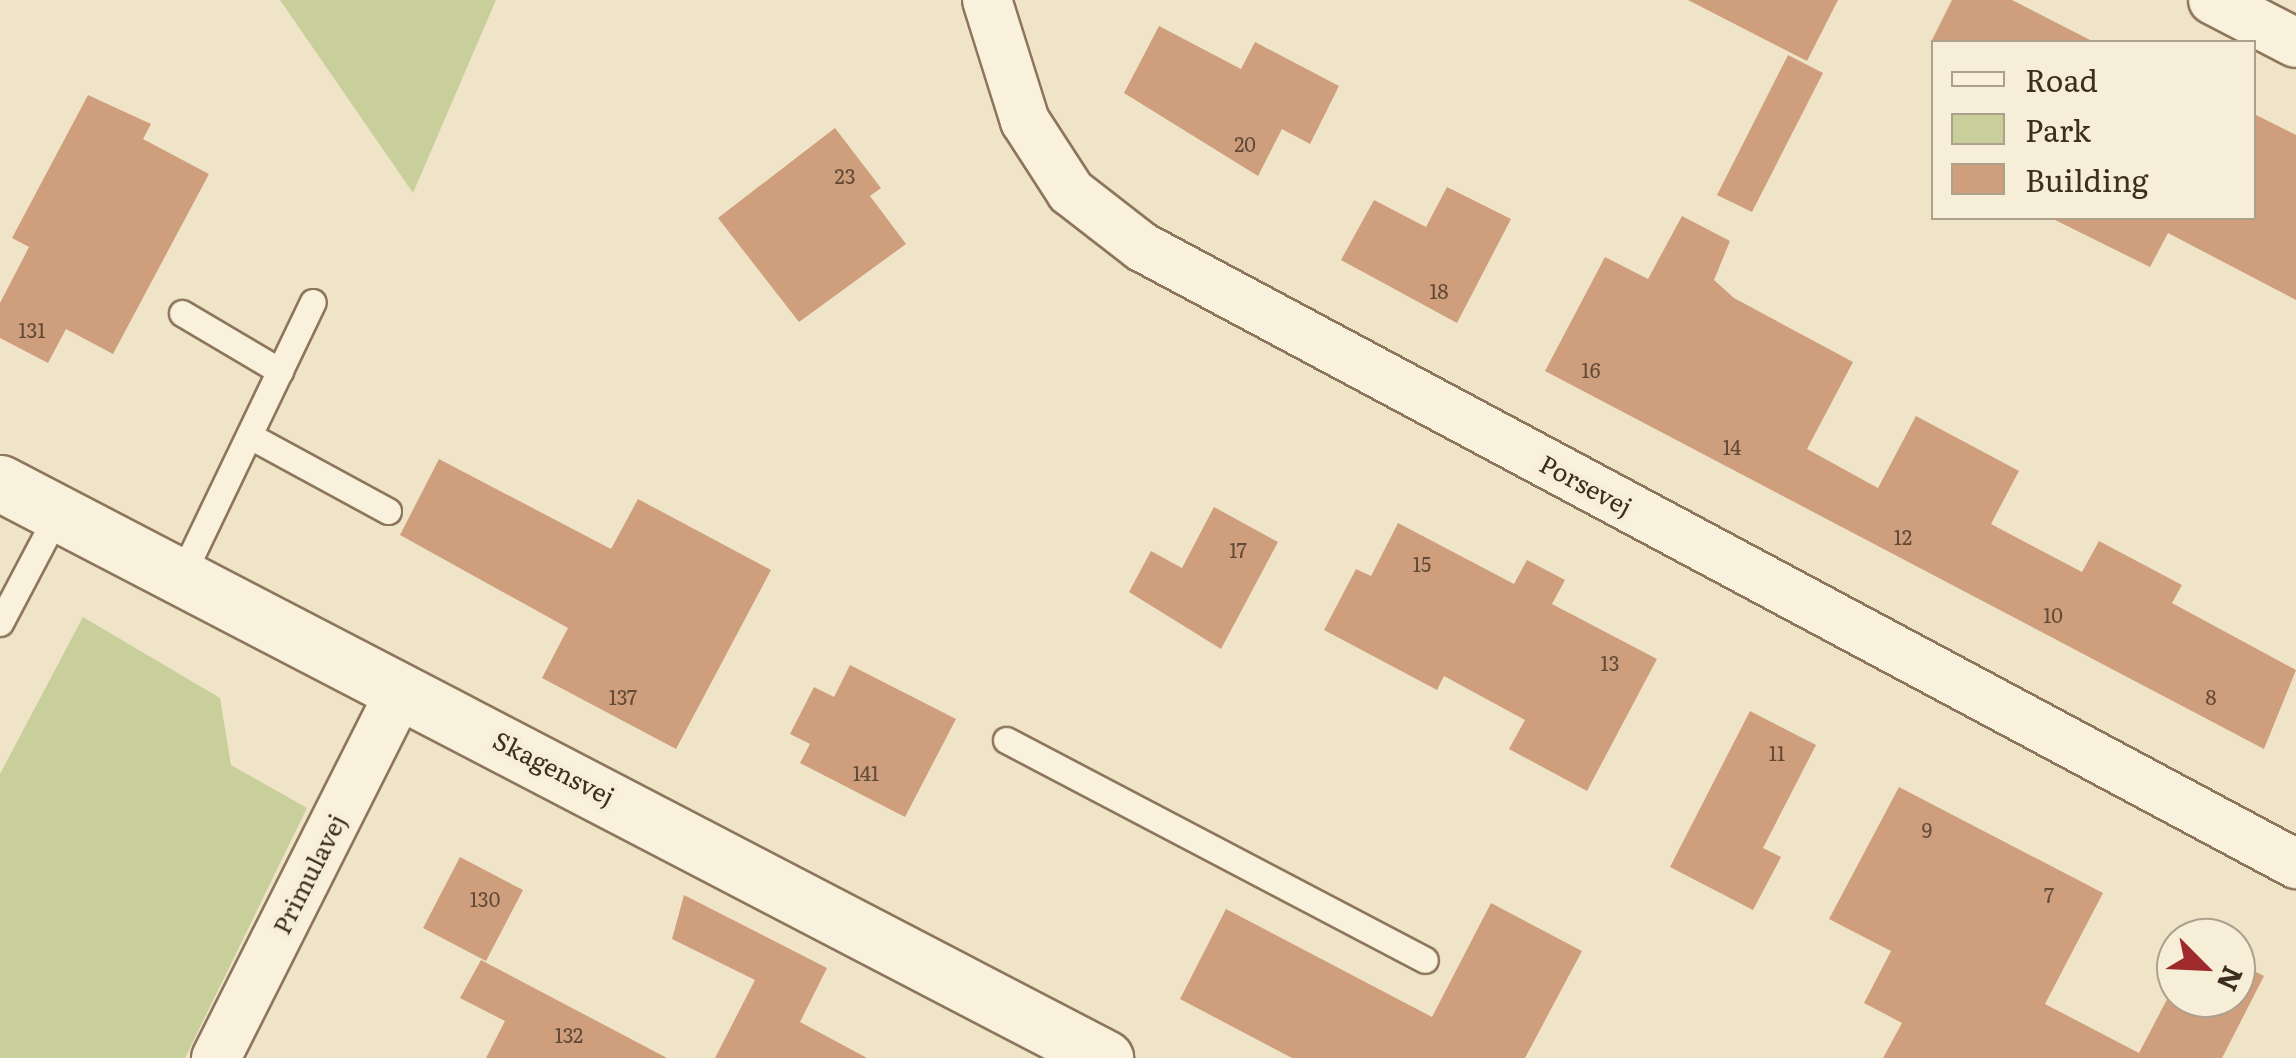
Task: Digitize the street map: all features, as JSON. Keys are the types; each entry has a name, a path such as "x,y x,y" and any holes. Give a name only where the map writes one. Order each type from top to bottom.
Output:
{"street":[{"name":"Porsevej","path":"987,0 1025,121 1071,192 1142,247 2296,864"},
{"path":"2213,0 2296,43"},
{"name":"Skagensvej","path":"0,483 1105,1058"},
{"name":"Primulavej","path":"216,1058 402,690"}],"lane":[{"path":"180,579 313,302"},
{"path":"182,314 280,371"},
{"path":"250,436 388,511"},
{"path":"0,623 58,514"},
{"path":"1006,740 1425,960"}],"green space":[{"path":"280,0 496,0 413,193"},
{"path":"83,617 220,698 231,765 307,808 185,1058 0,1058 0,774"}],"building":[{"path":"1688,0 1838,0 1807,61"},
{"path":"1952,0 2012,0 2090,40 1932,40"},
{"path":"1159,26 1241,69 1255,42 1339,86 1310,144 1282,129 1258,176 1124,93"},
{"path":"1788,55 1823,73 1752,212 1717,195"},
{"path":"88,95 151,124 143,139 209,174 113,354 66,329 48,363 0,338 0,303 29,247 12,238"},
{"path":"2256,115 2296,135 2296,300 2168,233 2150,267 2055,220 2256,220"},
{"path":"835,128 881,188 870,196 906,244 799,322 718,218"},
{"path":"1447,187 1511,219 1457,323 1341,260 1374,200 1426,227"},
{"path":"1682,216 1730,241 1714,280 1734,298 1853,362 1807,449 1878,488 1916,416 2019,471 1991,524 2082,572 2099,541 2182,585 2172,603 2296,670 2264,749 1545,371 1605,257 1648,279"},
{"path":"439,459 611,549 638,499 771,570 676,749 542,678 568,628 400,535"},
{"path":"1214,507 1278,542 1221,649 1129,592 1151,551 1182,568"},
{"path":"1398,523 1514,584 1527,560 1565,580 1552,604 1657,659 1587,791 1509,749 1525,720 1444,676 1437,690 1324,630 1356,569 1371,576"},
{"path":"850,665 956,719 905,817 800,763 810,744 790,734 814,687 834,697"},
{"path":"1750,711 1816,745 1763,848 1781,857 1753,910 1670,867"},
{"path":"1899,787 2103,893 2045,1004 2139,1053 2157,1018 2242,1018 2222,1058 1883,1058 1902,1023 1864,1003 1891,951 1829,919"},
{"path":"460,857 523,890 486,961 423,928"},
{"path":"684,895 827,968 800,1022 867,1058 715,1058 755,980 672,939"},
{"path":"1491,903 1582,951 1525,1058 1292,1058 1180,999 1226,909 1432,1017"},
{"path":"481,960 667,1058 486,1058 505,1021 460,998"},
{"path":"2256,972 2264,976 2256,992"}]}
